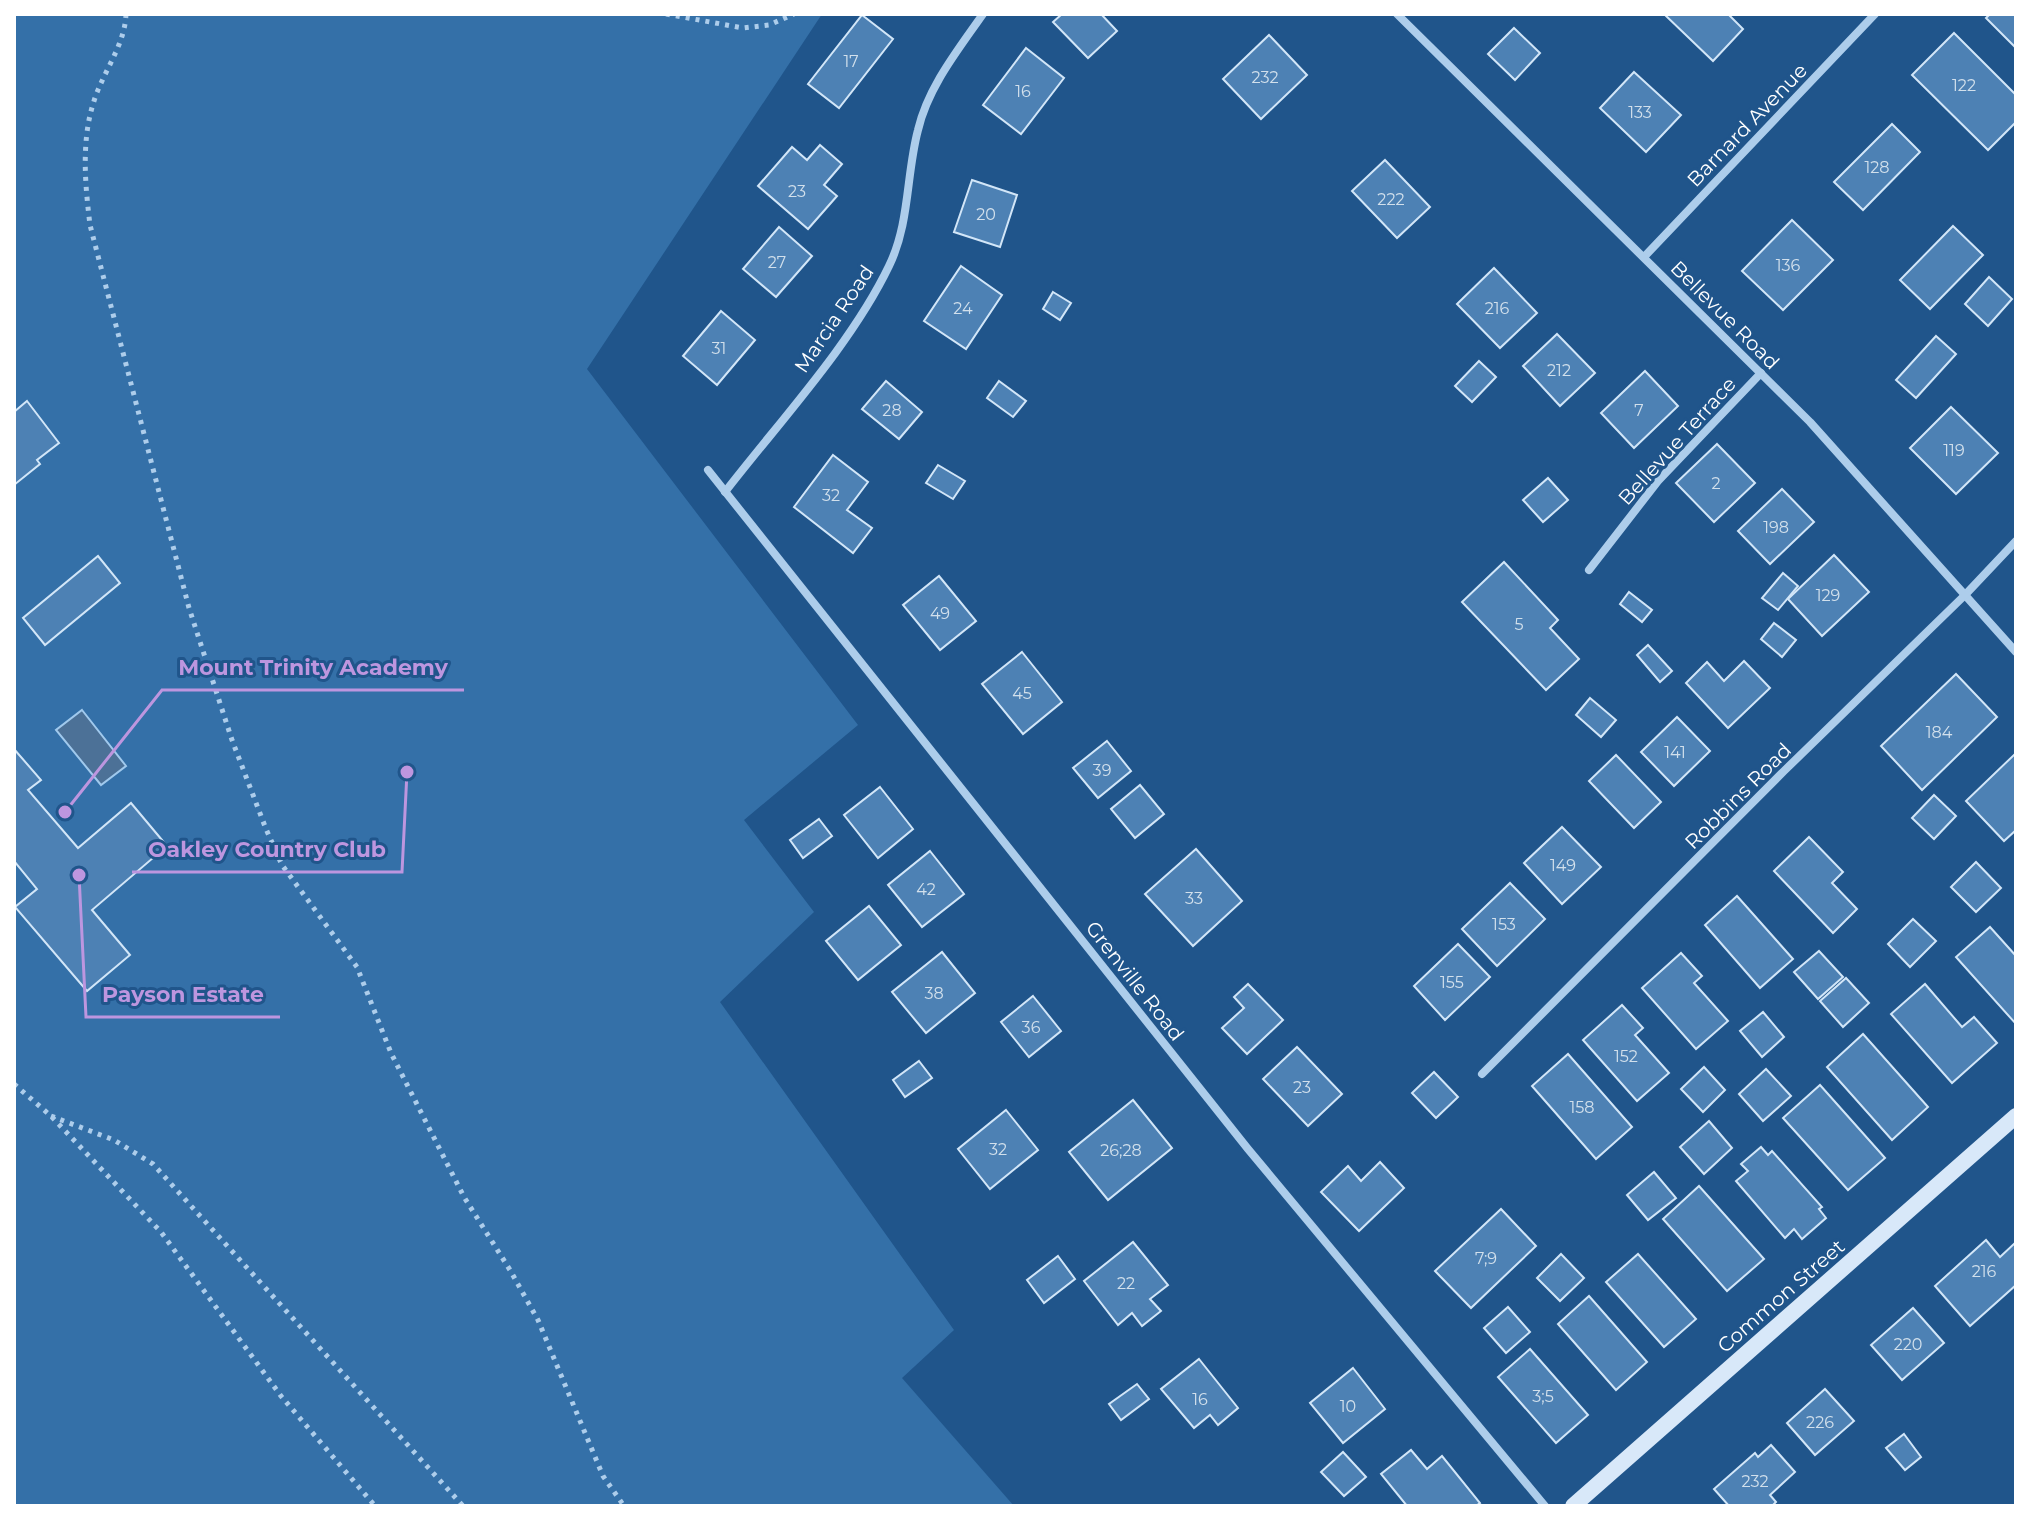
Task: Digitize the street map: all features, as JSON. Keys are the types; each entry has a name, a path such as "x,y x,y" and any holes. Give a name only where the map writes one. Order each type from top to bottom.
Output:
{"main road":[{"name":"Common Street","path":"1573,1506 2016,1116"}],"street":[{"name":"Marcia Road","path":"725,492 842,343 885,274 905,220 918,129 933,88 983,14"},
{"name":"Bellevue Road","path":"1397,14 1810,422 2016,652"},
{"name":"Barnard Avenue","path":"1644,257 1875,14"},
{"name":"Bellevue Terrace","path":"1589,570 1658,481 1761,373"},
{"name":"Grenville Road","path":"708,470 1248,1149 1545,1506"},
{"name":"Robbins Road","path":"1482,1074 2016,541"}],"path":[{"path":"126,14 123,33 93,102 85,144 90,225 189,608 232,740 282,865 357,967 391,1053 464,1197 538,1320 603,1476 624,1506"},
{"path":"666,14 743,28 769,25 794,14"},
{"path":"14,1084 51,1116 161,1232 281,1396 375,1506"},
{"path":"51,1116 114,1140 153,1164 463,1506"}],"shaded area":[{"path":"14,14 822,14 587,369 858,725 744,820 814,912 720,1002 954,1330 902,1378 1014,1506 14,1506"},
{"path":"82,710 126,766 101,785 56,730"}],"building":[{"path":"1062,14 1101,14 1117,31 1088,58 1053,22"},
{"path":"1664,14 1728,14 1743,29 1713,61"},
{"path":"1990,14 2016,14 2016,48 1986,18"},
{"path":"862,15 893,39 839,108 808,84"},
{"path":"1514,28 1540,53 1515,80 1488,54"},
{"path":"1954,33 2016,95 2016,122 1988,150 1912,75"},
{"path":"1269,35 1307,75 1261,119 1223,79"},
{"path":"1026,48 1064,78 1021,134 983,105"},
{"path":"1634,72 1681,115 1646,152 1600,108"},
{"path":"1892,124 1920,152 1863,210 1834,182"},
{"path":"820,145 842,164 824,185 837,196 808,229 758,186 792,147 807,160"},
{"path":"1385,160 1430,207 1397,238 1352,191"},
{"path":"972,180 1017,195 1000,247 954,232"},
{"path":"1792,220 1833,260 1783,310 1742,271"},
{"path":"1953,226 1983,255 1930,309 1900,280"},
{"path":"779,227 812,256 776,297 743,269"},
{"path":"961,266 1002,295 966,349 924,321"},
{"path":"1494,268 1537,313 1500,348 1457,304"},
{"path":"1989,277 2012,299 1988,326 1965,304"},
{"path":"1053,292 1071,303 1060,320 1043,309"},
{"path":"721,311 755,340 717,385 683,356"},
{"path":"1557,334 1595,373 1560,406 1523,366"},
{"path":"1936,336 1956,354 1916,398 1896,380"},
{"path":"1479,361 1496,377 1472,402 1455,386"},
{"path":"1645,371 1678,406 1634,448 1601,413"},
{"path":"886,381 922,412 899,439 862,409"},
{"path":"999,381 1026,401 1013,417 987,398"},
{"path":"27,401 59,443 37,460 40,464 14,485 14,412"},
{"path":"1951,407 1998,453 1956,494 1910,448"},
{"path":"1717,444 1755,483 1714,522 1676,483"},
{"path":"833,455 868,482 847,510 872,528 853,553 794,507"},
{"path":"938,465 965,481 953,499 926,483"},
{"path":"1548,478 1568,500 1543,522 1523,500"},
{"path":"1782,489 1814,522 1770,564 1738,531"},
{"path":"1834,555 1869,592 1822,636 1788,599"},
{"path":"98,556 120,583 45,645 23,618"},
{"path":"1504,562 1558,620 1550,628 1579,659 1546,690 1462,602"},
{"path":"1783,573 1798,586 1778,610 1762,598"},
{"path":"939,576 976,621 940,650 903,605"},
{"path":"1629,592 1652,610 1642,622 1620,604"},
{"path":"1774,623 1796,640 1782,657 1761,639"},
{"path":"1648,645 1672,671 1660,682 1637,655"},
{"path":"1022,652 1062,702 1023,734 982,684"},
{"path":"1744,661 1770,688 1728,728 1686,683 1707,662 1724,681"},
{"path":"1956,674 1997,717 1922,790 1881,746"},
{"path":"1590,698 1616,720 1601,737 1576,715"},
{"path":"1677,717 1710,751 1674,786 1641,752"},
{"path":"1107,741 1131,771 1098,798 1073,768"},
{"path":"14,749 41,780 28,790 78,848 131,803 167,846 92,910 130,955 87,991 15,907 37,889 14,861"},
{"path":"2016,753 2016,830 2004,841 1966,801"},
{"path":"1616,755 1661,802 1634,828 1589,781"},
{"path":"1140,785 1164,814 1135,838 1111,809"},
{"path":"880,787 913,829 878,858 844,815"},
{"path":"1934,795 1956,816 1934,839 1912,818"},
{"path":"819,819 832,836 803,858 790,840"},
{"path":"1562,827 1601,867 1562,904 1524,863"},
{"path":"1809,837 1843,872 1832,883 1857,909 1833,933 1774,871"},
{"path":"1196,849 1242,901 1193,946 1145,894"},
{"path":"930,851 964,894 922,927 888,885"},
{"path":"1976,862 2001,888 1976,912 1951,887"},
{"path":"1510,883 1545,919 1497,966 1462,929"},
{"path":"1737,896 1793,959 1760,988 1705,925"},
{"path":"869,906 901,945 858,980 826,941"},
{"path":"1913,919 1936,941 1910,967 1888,944"},
{"path":"1990,927 2016,956 2016,1024 1956,957"},
{"path":"1458,944 1490,977 1445,1020 1414,986"},
{"path":"1819,951 1843,977 1818,999 1794,972"},
{"path":"942,952 975,993 926,1033 892,992"},
{"path":"1681,953 1702,976 1694,983 1728,1021 1696,1049 1642,988"},
{"path":"1846,978 1869,1003 1843,1027 1820,1001"},
{"path":"1248,984 1283,1020 1247,1054 1222,1028 1244,1008 1234,997"},
{"path":"1925,984 1962,1027 1974,1017 1997,1043 1952,1083 1891,1014"},
{"path":"1033,996 1061,1031 1029,1057 1001,1022"},
{"path":"1622,1005 1643,1028 1635,1035 1669,1073 1637,1101 1583,1040"},
{"path":"1763,1012 1784,1037 1762,1057 1740,1031"},
{"path":"1863,1034 1928,1107 1892,1140 1827,1067"},
{"path":"1297,1047 1342,1094 1308,1126 1263,1079"},
{"path":"1568,1054 1632,1127 1596,1159 1532,1086"},
{"path":"919,1061 932,1078 905,1097 893,1080"},
{"path":"1704,1067 1725,1090 1703,1112 1681,1089"},
{"path":"1766,1069 1791,1096 1763,1121 1739,1094"},
{"path":"1434,1072 1458,1097 1436,1118 1412,1093"},
{"path":"1820,1085 1885,1158 1848,1190 1783,1118"},
{"path":"1133,1100 1172,1148 1108,1200 1069,1152"},
{"path":"1006,1110 1038,1150 990,1189 958,1149"},
{"path":"1709,1121 1732,1148 1704,1174 1680,1147"},
{"path":"1761,1147 1768,1155 1772,1151 1822,1207 1819,1209 1826,1218 1802,1239 1794,1229 1785,1238 1736,1181 1748,1171 1741,1164"},
{"path":"1380,1162 1404,1188 1359,1231 1321,1192 1348,1166 1361,1181"},
{"path":"1654,1172 1676,1198 1648,1220 1627,1195"},
{"path":"1699,1186 1764,1259 1727,1291 1663,1219"},
{"path":"1501,1209 1536,1246 1471,1308 1435,1271"},
{"path":"1986,1240 2000,1257 2016,1242 2016,1285 1970,1326 1935,1286"},
{"path":"1133,1242 1168,1285 1150,1299 1161,1311 1142,1326 1132,1313 1118,1325 1084,1281"},
{"path":"1561,1254 1584,1278 1560,1301 1537,1278"},
{"path":"1638,1254 1696,1319 1664,1347 1606,1282"},
{"path":"1058,1256 1075,1279 1044,1303 1027,1280"},
{"path":"1589,1296 1647,1362 1616,1390 1558,1324"},
{"path":"1508,1307 1530,1332 1506,1353 1484,1328"},
{"path":"1913,1308 1944,1343 1902,1380 1871,1345"},
{"path":"1530,1349 1588,1415 1556,1443 1498,1377"},
{"path":"1199,1359 1238,1408 1218,1425 1210,1415 1194,1428 1161,1389"},
{"path":"1353,1368 1385,1409 1343,1443 1310,1403"},
{"path":"1137,1384 1149,1399 1121,1420 1109,1404"},
{"path":"1825,1389 1854,1421 1815,1455 1787,1423"},
{"path":"1904,1434 1921,1457 1905,1470 1886,1448"},
{"path":"1771,1445 1795,1472 1770,1495 1776,1502 1772,1506 1729,1506 1714,1489 1755,1453 1758,1457"},
{"path":"1411,1450 1427,1469 1442,1456 1480,1503 1476,1506 1407,1506 1381,1474"},
{"path":"1343,1452 1366,1477 1344,1496 1321,1472"}],"place":[{"name":"Oakley Country Club","path":"407,772"},
{"name":"Mount Trinity Academy","path":"65,812"},
{"name":"Payson Estate","path":"79,875"}]}
